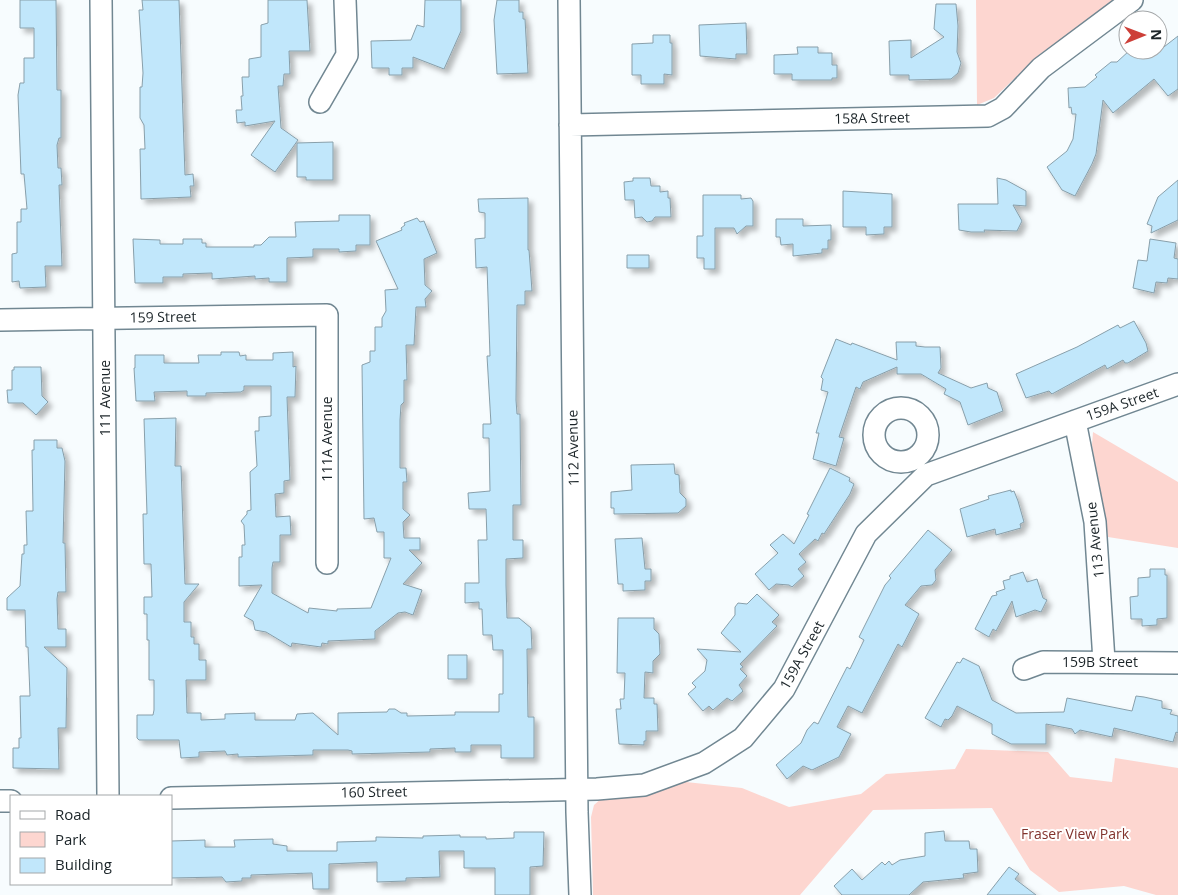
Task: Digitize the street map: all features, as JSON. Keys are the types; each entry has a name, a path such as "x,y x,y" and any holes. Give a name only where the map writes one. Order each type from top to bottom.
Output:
{"street":[{"name":"111 Avenue","path":"101,0 108,795"},
{"path":"320,102 347,55 345,0"},
{"name":"112 Avenue","path":"569,0 577,789 580,895"},
{"name":"158A Street","path":"570,124 988,116 1002,108 1041,68 1132,0"},
{"name":"159 Street","path":"0,320 327,315"},
{"name":"111A Avenue","path":"327,315 327,564"},
{"name":"159A Street","path":"577,789 644,785 704,763 743,738 784,689 866,534 922,466 1075,421 1178,384"},
{"name":"113 Avenue","path":"1075,421 1095,522 1104,661"},
{"name":"159B Street","path":"1024,669 1043,662 1178,663"},
{"name":"160 Street","path":"172,798 577,789"}],"green space":[{"path":"976,0 1117,0 1040,54 994,98 977,105"},
{"path":"1093,432 1178,482 1178,548 1108,537 1092,445"},
{"name":"Fraser View Park","path":"966,749 1048,752 1070,777 1112,782 1115,758 1178,768 1178,895 1156,895 1124,886 1059,892 1030,870 992,808 873,810 800,895 593,895 591,817 594,805 602,798 644,793 686,782 742,788 789,807 861,794 886,774 955,769"}],"building":[{"path":"20,0 56,0 57,90 61,90 61,138 59,138 57,145 58,168 61,168 62,185 59,185 62,266 45,266 46,287 20,288 19,281 12,282 12,254 17,253 17,222 21,222 21,209 27,209 24,174 21,174 18,95 20,83 24,83 24,58 34,58 34,28 20,28"},
{"path":"142,0 179,0 185,175 193,174 194,186 190,186 191,197 141,199 140,149 145,149 144,125 140,118 140,87 142,87 143,73 139,10 143,10"},
{"path":"268,0 307,0 310,51 289,51 290,74 284,74 283,86 278,86 281,128 298,140 275,172 251,155 275,121 245,126 245,122 237,123 236,110 242,110 242,77 249,77 249,59 261,57 261,25 268,23"},
{"path":"425,0 461,0 461,31 444,69 413,57 413,68 402,68 402,75 389,75 389,68 372,68 371,41 411,40 417,25 424,27"},
{"path":"497,0 519,0 519,12 523,12 523,19 525,19 528,73 497,74 494,20"},
{"path":"936,4 956,4 958,26 957,52 961,63 958,73 951,79 909,80 909,75 890,75 889,41 911,40 911,58 944,37 934,29"},
{"path":"746,23 747,54 736,54 736,59 700,56 699,25"},
{"path":"653,35 670,35 670,43 672,43 672,75 664,74 664,84 641,84 641,75 632,75 632,44 653,43"},
{"path":"1178,36 1178,89 1168,96 1154,79 1113,113 1103,100 1096,154 1092,164 1075,196 1062,190 1047,167 1067,151 1073,139 1076,114 1072,114 1071,107 1069,108 1068,88 1085,87 1097,77 1095,75 1111,62 1119,60 1168,60 1168,44"},
{"path":"797,47 818,47 818,53 832,53 832,65 837,65 837,78 832,78 832,80 792,80 792,74 774,74 774,55 798,54"},
{"path":"333,142 333,180 306,180 306,177 297,177 297,143"},
{"path":"633,178 650,178 651,186 660,186 660,192 668,191 671,217 655,217 652,221 647,222 642,217 635,218 634,200 625,200 624,182 633,181"},
{"path":"997,178 1006,180 1026,191 1026,206 1013,205 1022,221 1017,231 984,230 985,232 971,232 959,230 958,204 998,204"},
{"path":"1178,180 1178,220 1151,233 1152,226 1147,224 1158,197"},
{"path":"843,191 892,194 892,227 884,227 884,234 866,235 866,227 843,227"},
{"path":"703,195 741,195 741,199 751,198 753,201 753,226 746,226 737,234 734,228 715,228 715,269 704,269 704,258 697,258 697,236 703,236"},
{"path":"528,198 528,250 532,291 525,291 525,305 517,305 516,400 517,414 520,414 521,505 513,505 513,540 523,540 523,558 506,559 506,585 507,618 519,618 531,628 532,649 527,649 528,717 534,717 534,758 501,758 501,745 471,745 471,752 455,752 455,748 430,749 430,752 352,754 352,751 348,750 313,750 313,755 238,757 238,754 227,755 225,751 199,752 199,757 181,758 179,740 139,740 137,738 137,715 153,715 154,710 154,680 149,680 149,640 147,640 147,614 144,614 144,597 152,597 151,564 144,564 143,514 147,514 144,419 176,418 175,466 181,466 185,584 199,584 184,602 184,622 191,622 191,637 194,637 194,644 199,644 199,660 206,660 206,680 186,680 187,713 201,713 201,720 225,719 225,714 255,713 255,720 295,720 297,714 313,713 338,735 338,713 387,712 389,709 407,713 407,716 455,715 455,712 499,712 499,694 503,694 503,650 493,650 492,635 483,635 482,609 479,609 479,602 465,603 465,583 479,583 478,540 487,540 486,509 469,509 468,493 490,491 489,438 483,438 483,424 491,424 487,356 490,356 487,267 476,268 475,239 485,238 485,213 479,212 478,199"},
{"path":"339,215 370,215 370,245 356,245 356,251 339,252 339,249 313,249 313,257 287,258 287,282 269,282 269,278 255,279 255,276 212,279 212,273 183,274 183,277 163,277 163,283 135,283 133,239 160,240 160,244 183,244 183,239 202,239 202,243 206,243 206,247 254,247 254,245 261,245 269,237 296,237 295,222 339,221"},
{"path":"417,218 420,222 424,221 437,253 424,259 425,285 432,291 425,299 426,307 416,307 414,345 406,345 407,380 404,380 404,402 401,405 400,468 406,468 407,482 403,482 403,509 410,515 403,522 404,538 420,538 420,550 409,550 422,563 403,584 422,590 413,615 405,612 398,613 375,631 375,639 328,641 328,644 322,643 321,647 292,643 291,647 266,632 255,630 253,621 244,616 262,585 239,586 239,557 242,557 242,545 245,545 244,525 241,521 247,514 247,511 251,510 250,472 257,466 255,431 259,431 259,417 271,416 271,386 244,386 244,390 241,392 206,393 206,396 187,396 187,391 154,392 155,401 136,401 135,355 164,355 164,363 199,363 198,355 221,355 221,352 239,352 240,356 246,355 246,360 273,360 273,353 293,352 293,367 296,366 295,397 287,397 290,480 284,481 284,493 275,494 276,517 290,516 291,535 280,535 280,562 273,562 272,593 308,613 309,608 337,611 337,609 371,608 391,558 384,558 384,532 377,532 374,518 364,519 362,365 370,362 370,351 375,351 375,327 382,327 382,318 386,311 385,290 398,289 376,241 402,230 401,228 405,225 404,223"},
{"path":"776,219 803,219 803,226 831,225 831,240 828,240 828,249 822,249 822,253 793,256 793,244 781,245 780,237 776,237"},
{"path":"1150,239 1176,243 1174,258 1178,259 1178,279 1168,278 1167,283 1156,282 1154,293 1133,288 1138,260 1147,261"},
{"path":"627,255 649,255 649,268 627,268"},
{"path":"1134,321 1146,343 1148,351 1128,363 1125,363 1123,360 1107,369 1105,365 1052,394 1049,391 1026,398 1016,374 1077,347 1118,325 1120,328"},
{"path":"836,339 897,360 896,342 916,342 916,346 940,347 941,368 938,373 971,388 987,383 988,388 997,392 1003,411 968,425 960,402 944,394 946,389 921,374 897,374 897,367 863,382 860,389 856,387 839,437 844,438 836,466 813,459 819,433 816,433 828,392 821,390 823,379 821,377"},
{"path":"14,367 41,367 42,396 48,402 36,415 23,403 8,403 7,390 12,390 12,370 14,370"},
{"path":"34,440 57,440 57,448 62,448 65,461 63,543 65,543 66,592 58,592 57,599 58,629 66,629 66,647 44,647 67,668 66,728 58,728 59,769 13,768 13,748 19,748 19,738 21,738 20,696 30,696 25,610 7,610 7,598 20,586 22,554 24,554 24,545 27,545 26,511 33,511 32,450 34,450"},
{"path":"674,464 675,474 679,475 680,493 686,499 686,506 678,513 614,514 614,508 611,508 611,492 632,490 631,465"},
{"path":"830,468 850,478 849,481 854,484 850,494 824,534 822,533 818,541 815,539 799,554 806,562 798,569 804,576 792,587 776,584 769,590 755,574 778,553 770,545 783,534 794,544"},
{"path":"1011,490 1011,492 1014,491 1024,522 1020,524 1021,528 996,535 995,529 967,537 960,509 989,499 988,496"},
{"path":"928,530 952,550 935,570 936,580 932,585 921,586 905,605 919,614 902,647 898,644 862,713 848,706 837,727 851,734 839,757 812,770 803,766 787,779 776,765 801,743 807,730 814,722 818,724 847,667 850,669 864,640 859,637 885,585 891,578 889,576"},
{"path":"642,538 645,569 651,569 651,581 645,581 645,590 623,591 623,584 618,584 615,539"},
{"path":"1150,569 1165,569 1165,575 1167,575 1167,618 1157,619 1157,625 1142,626 1142,619 1131,619 1130,597 1138,596 1138,578 1150,577"},
{"path":"1023,572 1027,582 1037,579 1043,598 1047,600 1041,612 1035,610 1016,617 1012,601 996,631 993,629 989,637 975,629 992,596 997,595 996,592 1005,589 1003,581 1010,579 1010,576"},
{"path":"757,594 779,615 772,622 777,626 740,664 743,667 740,669 747,676 739,685 743,691 732,701 727,698 713,710 709,706 703,711 688,694 696,687 692,683 705,671 707,660 697,649 741,652 721,633 735,615 735,607 738,603 747,604"},
{"path":"618,618 654,618 654,629 659,634 660,654 653,661 653,673 645,672 644,698 654,698 654,704 657,704 658,731 646,731 644,745 619,744 616,709 621,709 620,699 624,699 625,673 617,673"},
{"path":"448,655 467,655 467,679 448,679"},
{"path":"963,658 979,666 992,700 1016,713 1064,712 1067,698 1132,711 1136,696 1162,701 1162,708 1172,710 1170,714 1178,716 1178,733 1176,732 1173,742 1114,728 1112,737 1080,730 1075,734 1072,729 1046,724 1046,744 1011,744 992,734 992,724 957,706 952,716 948,720 945,719 941,727 925,718 957,662 960,663"},
{"path":"944,831 945,841 969,841 970,849 977,849 978,872 963,874 964,878 923,882 909,895 842,895 834,886 852,869 862,880 882,862 885,865 889,861 892,865 900,860 925,856 925,833"},
{"path":"514,832 544,832 543,866 530,867 530,895 495,895 495,868 464,868 464,851 439,851 440,877 406,878 406,881 377,882 377,862 329,864 329,889 313,889 312,873 251,875 251,878 242,878 242,881 226,882 222,877 172,878 172,841 205,840 205,847 235,847 234,840 273,839 273,844 287,846 287,851 337,851 337,842 376,841 376,837 423,838 423,836 460,835 460,837 486,837 486,839 514,838"},
{"path":"1009,867 1019,874 1015,879 1036,895 987,895"}]}
